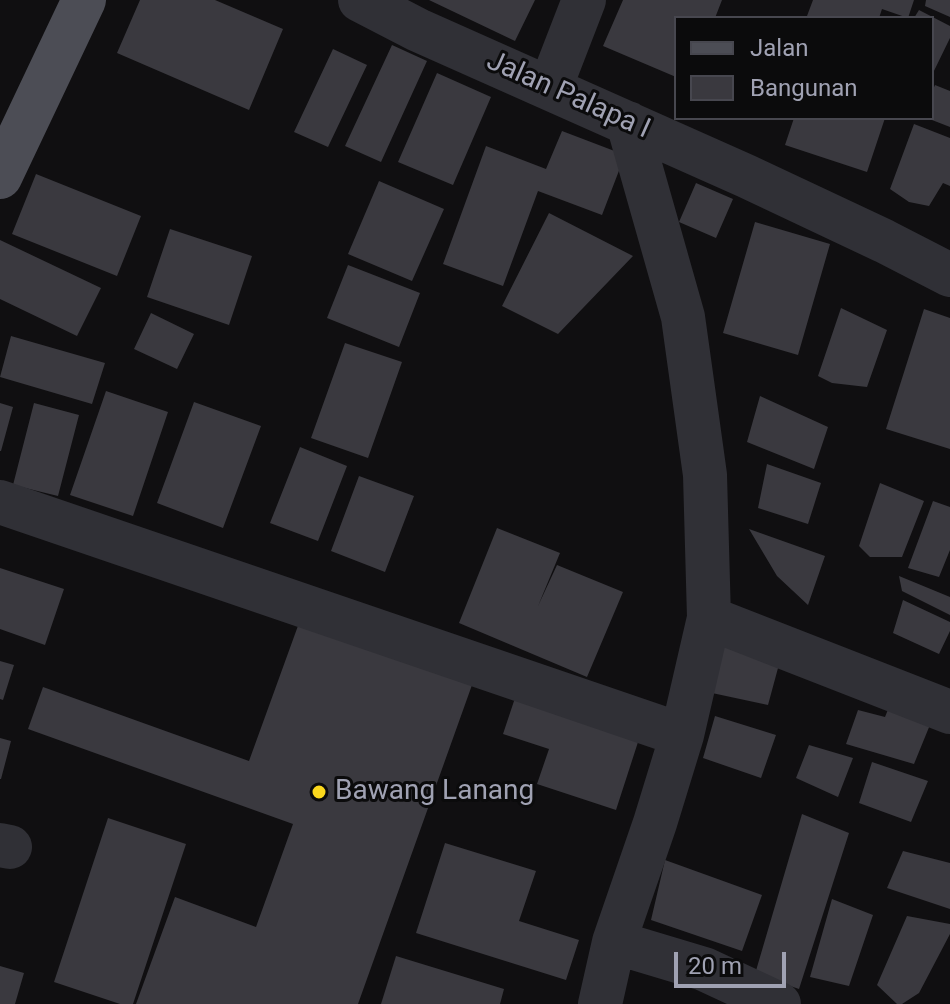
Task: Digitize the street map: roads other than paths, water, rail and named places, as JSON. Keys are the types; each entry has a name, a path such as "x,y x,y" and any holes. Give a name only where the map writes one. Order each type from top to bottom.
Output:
{"main road":[{"path":"4,156 84,0"}],"street":[{"name":"Jalan Palapa I","path":"360,0 418,30 843,222 950,275"},
{"path":"550,88 584,0"},
{"path":"600,1004 614,942 682,735 709,618 705,475 683,317 628,123"},
{"path":"0,502 682,735"},
{"path":"709,618 950,712"},
{"path":"614,942 704,969 779,1004"}],"place":[{"name":"Bawang Lanang","path":"319,792"}]}
